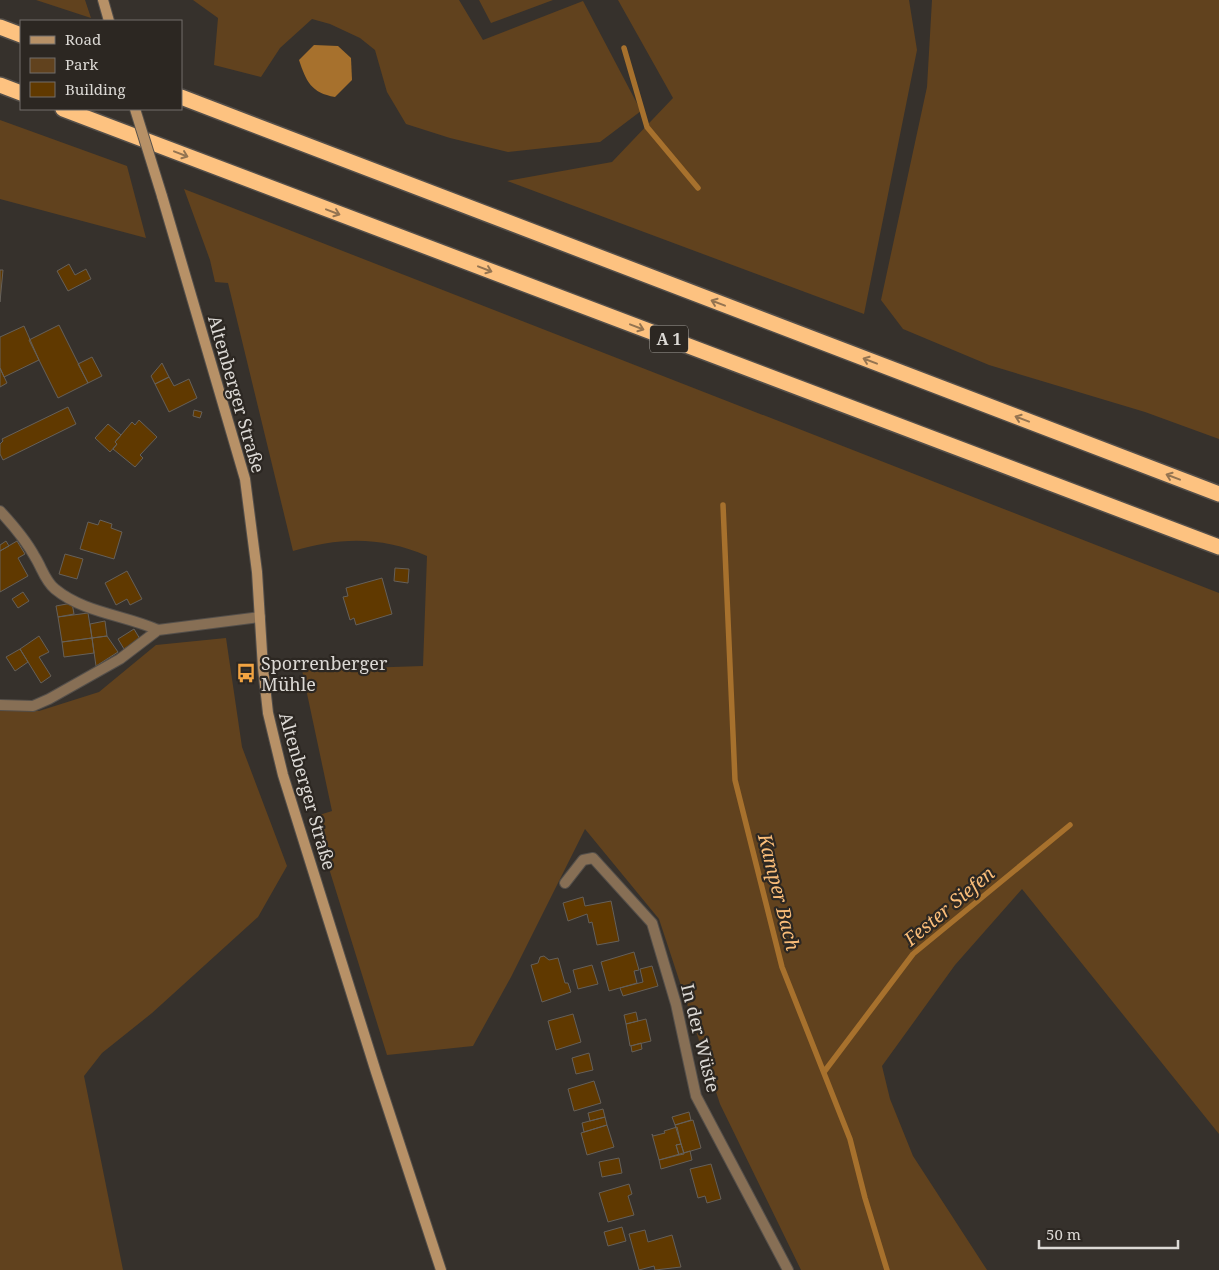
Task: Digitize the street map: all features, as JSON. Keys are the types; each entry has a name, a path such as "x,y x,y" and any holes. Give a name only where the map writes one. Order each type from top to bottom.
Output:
{"highway":[{"path":"0,27 20,35"},
{"path":"0,85 20,93"},
{"path":"182,97 1219,494"},
{"name":"A 1","path":"66,110 1219,548"}],"main road":[{"path":"103,0 109,20"},
{"name":"Altenberger Straße","path":"135,110 246,479 253,528 268,714 282,775 441,1270"}],"street":[{"path":"0,511 19,533 54,588 84,605 108,614 141,622 158,630"},
{"path":"0,705 33,706 48,699 120,658 158,630 260,617"},
{"name":"In der Wüste","path":"565,883 583,860 593,858 652,923 676,1004 696,1096 788,1270"}],"green space":[{"path":"36,0 85,0 91,18"},
{"path":"193,0 459,0 483,40 583,1 641,111 600,142 508,152 450,138 406,124 387,92 375,50 360,38 330,24 312,19 280,48 261,77 214,65 218,18"},
{"path":"479,0 553,0 491,23"},
{"path":"618,0 909,0 917,50 864,314 507,181 612,162 673,98"},
{"path":"932,0 1219,0 1219,439 1145,412 989,365 903,329 881,300 927,87"},
{"path":"0,120 127,166 146,238 0,199"},
{"path":"184,189 1219,593 1219,1134 1022,889 955,965 882,1066 890,1099 913,1156 987,1270 801,1270 720,1104 659,919 585,829 511,977 473,1046 387,1055 313,817 332,811 302,670 423,666 427,556 394,545 360,541 327,543 293,551 228,283 215,282 210,260"},
{"path":"226,638 242,747 287,866 258,917 152,1013 102,1053 84,1076 123,1270 0,1270 0,708 39,711 99,692 156,645"}],"shaded area":[{"path":"314,45 338,46 351,58 352,80 335,97 315,89 304,74 299,60"}],"building":[{"path":"69,264 75,275 86,269 91,279 68,291 57,271"},
{"path":"0,270 3,270 0,302"},
{"path":"59,325 88,383 58,398 29,340"},
{"path":"24,326 39,360 4,377 0,368 0,337"},
{"path":"92,357 102,376 88,383 78,364"},
{"path":"162,363 169,377 155,384 151,376"},
{"path":"0,368 7,383 0,387"},
{"path":"169,377 174,386 189,379 197,398 169,412 155,384"},
{"path":"68,407 76,424 3,460 0,454 2,439"},
{"path":"194,410 202,412 200,418 193,416"},
{"path":"139,420 157,437 140,455 143,458 135,467 113,449 117,444 115,442 132,422 135,425"},
{"path":"108,424 121,435 115,442 117,444 110,452 95,438"},
{"path":"100,520 112,524 111,528 122,532 114,559 80,549 88,522 98,525"},
{"path":"6,541 9,546 0,551 0,545"},
{"path":"17,541 25,554 18,558 28,576 0,592 0,551"},
{"path":"65,554 83,559 77,579 59,574"},
{"path":"395,568 409,569 408,583 394,581"},
{"path":"127,571 142,599 130,605 127,599 116,605 105,583"},
{"path":"382,578 392,614 356,625 354,618 350,620 343,597 348,596 346,588"},
{"path":"23,592 29,601 18,608 12,599"},
{"path":"72,603 74,614 58,617 56,606"},
{"path":"88,613 92,638 62,642 58,617"},
{"path":"105,621 107,636 92,638 90,624"},
{"path":"134,629 140,639 124,649 118,639"},
{"path":"39,636 49,652 39,657 51,676 41,683 20,649"},
{"path":"107,636 118,652 96,666 92,638"},
{"path":"92,638 94,653 64,657 62,642"},
{"path":"20,649 28,662 15,671 6,657"},
{"path":"583,897 585,906 611,901 619,941 597,945 592,922 589,923 587,914 568,921 563,903"},
{"path":"634,952 639,970 634,971 637,983 609,991 601,962"},
{"path":"544,956 549,960 558,958 565,983 568,983 571,992 542,1002 531,965 538,963 540,957"},
{"path":"592,965 598,984 578,989 573,970"},
{"path":"652,966 658,986 623,996 620,988 643,982 640,969"},
{"path":"636,1012 638,1021 626,1024 624,1015"},
{"path":"573,1014 581,1042 556,1050 548,1021"},
{"path":"646,1019 651,1041 630,1046 626,1024"},
{"path":"641,1043 642,1049 632,1052 631,1046"},
{"path":"589,1053 593,1070 576,1074 572,1058"},
{"path":"594,1081 601,1103 574,1111 568,1089"},
{"path":"603,1109 605,1117 590,1121 588,1113"},
{"path":"689,1112 691,1120 675,1125 672,1117"},
{"path":"605,1117 607,1125 584,1132 582,1123"},
{"path":"693,1120 701,1148 684,1153 675,1125"},
{"path":"607,1125 614,1147 587,1155 581,1133"},
{"path":"677,1127 681,1144 676,1145 679,1155 659,1160 652,1134 653,1136 665,1133 664,1131"},
{"path":"681,1144 684,1154 679,1155 676,1145"},
{"path":"690,1151 692,1160 661,1169 659,1160"},
{"path":"619,1158 622,1173 602,1177 599,1162"},
{"path":"711,1164 721,1199 707,1203 705,1196 698,1198 690,1169"},
{"path":"629,1184 632,1194 628,1196 634,1215 608,1222 599,1193"},
{"path":"622,1227 626,1241 608,1246 604,1232"},
{"path":"645,1230 648,1242 672,1235 681,1267 655,1270 654,1266 639,1270 629,1234"}],"waterway":[{"name":"Kamper Bach","path":"624,48 647,127 698,188"},
{"name":"Kamper Bach","path":"723,505 735,780 782,967 850,1139 865,1198 887,1270"},
{"name":"Fester Siefen","path":"824,1072 913,954 1070,825"}],"place":[{"name":"Sporrenberger Mühle","path":"246,673"}]}
